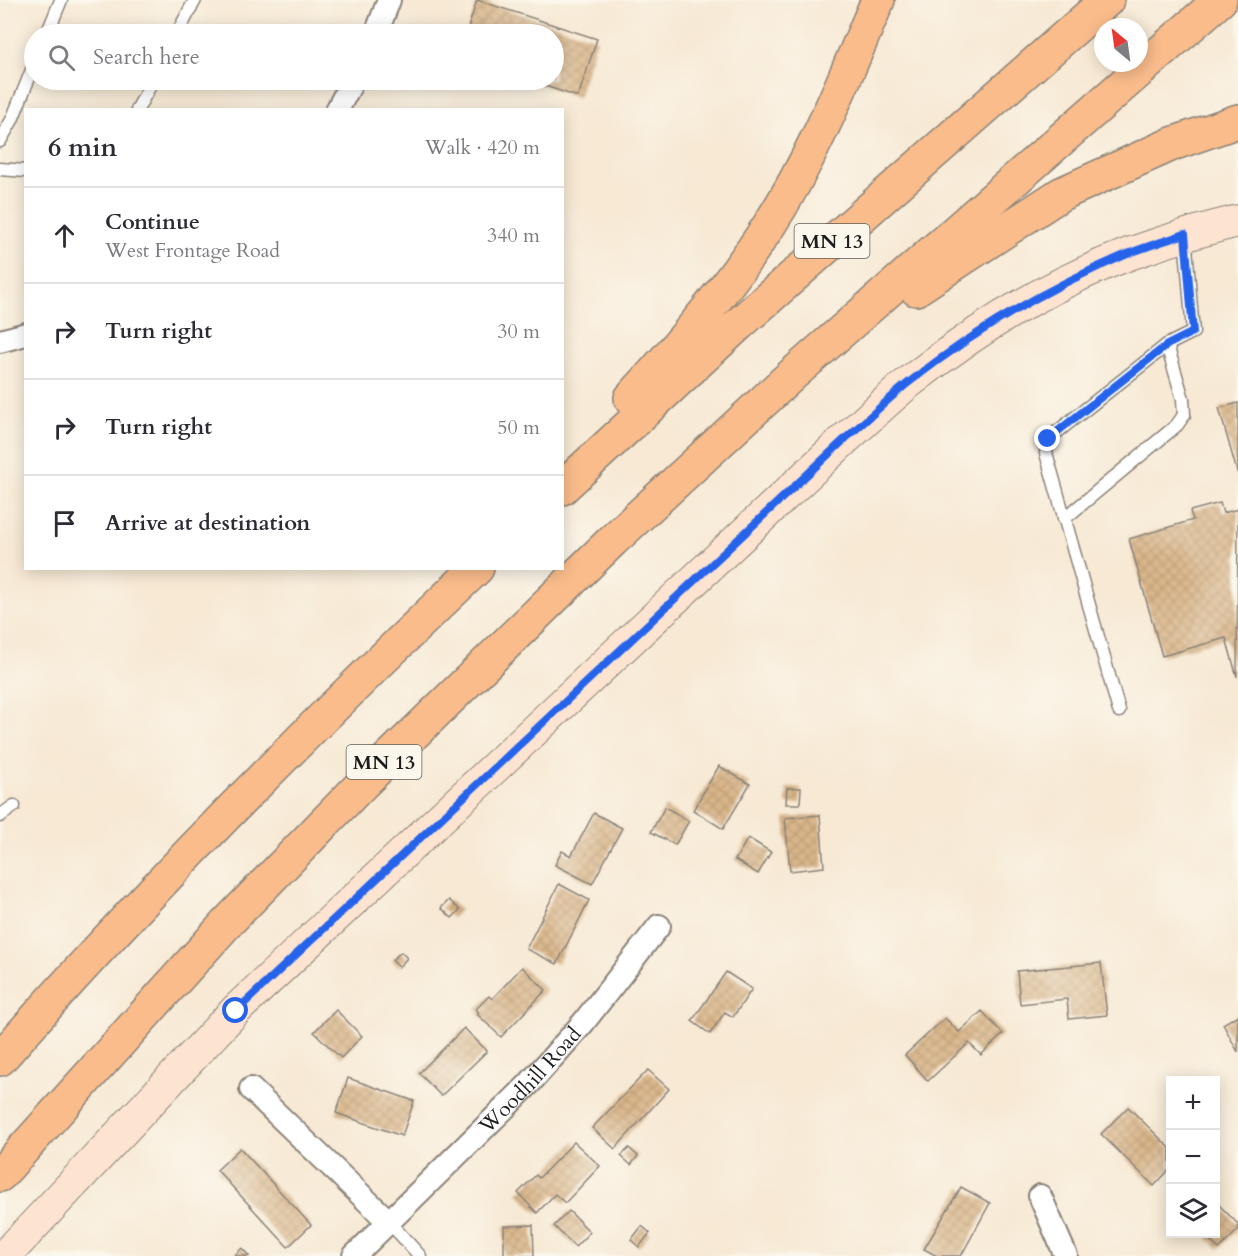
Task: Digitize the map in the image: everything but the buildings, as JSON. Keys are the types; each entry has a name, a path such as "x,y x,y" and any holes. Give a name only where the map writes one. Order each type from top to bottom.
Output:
{"highway":[{"path":"564,470 638,391 697,321 737,272 769,225 799,173 832,107 878,0"},
{"name":"MN 13","path":"564,486 739,324 1107,0"},
{"name":"MN 13","path":"0,1175 226,924 364,782 604,548 793,374 1220,0"},
{"path":"793,374 952,264 1061,194 1172,144 1238,121"},
{"path":"0,1059 169,875 309,731 473,570"}],"street":[{"path":"380,24 389,0"},
{"path":"338,108 348,90"},
{"path":"5,1256 236,1011 820,462 907,384 958,346 1017,309 1076,277 1185,234 1238,221"},
{"path":"0,341 24,335"},
{"name":"Woodhill Road","path":"354,1256 528,1085 582,1023 659,926"},
{"path":"251,1089 389,1222"},
{"path":"1040,1196 1066,1256"}],"lane":[{"path":"51,24 61,0"},
{"path":"182,24 195,0"},
{"path":"0,141 6,119 24,84"},
{"path":"138,108 148,90"},
{"path":"0,169 24,171"},
{"path":"1119,711 1046,453 1048,439 1167,345 1193,332 1185,234"},
{"path":"1064,519 1177,425 1184,415 1183,399 1167,345"},
{"path":"0,816 14,806"},
{"path":"389,1222 420,1256"}],"route":[{"path":"236,1011 846,438 907,384 958,346 1017,309 1076,277 1126,255 1185,234 1193,332 1167,345 1048,439"}]}
